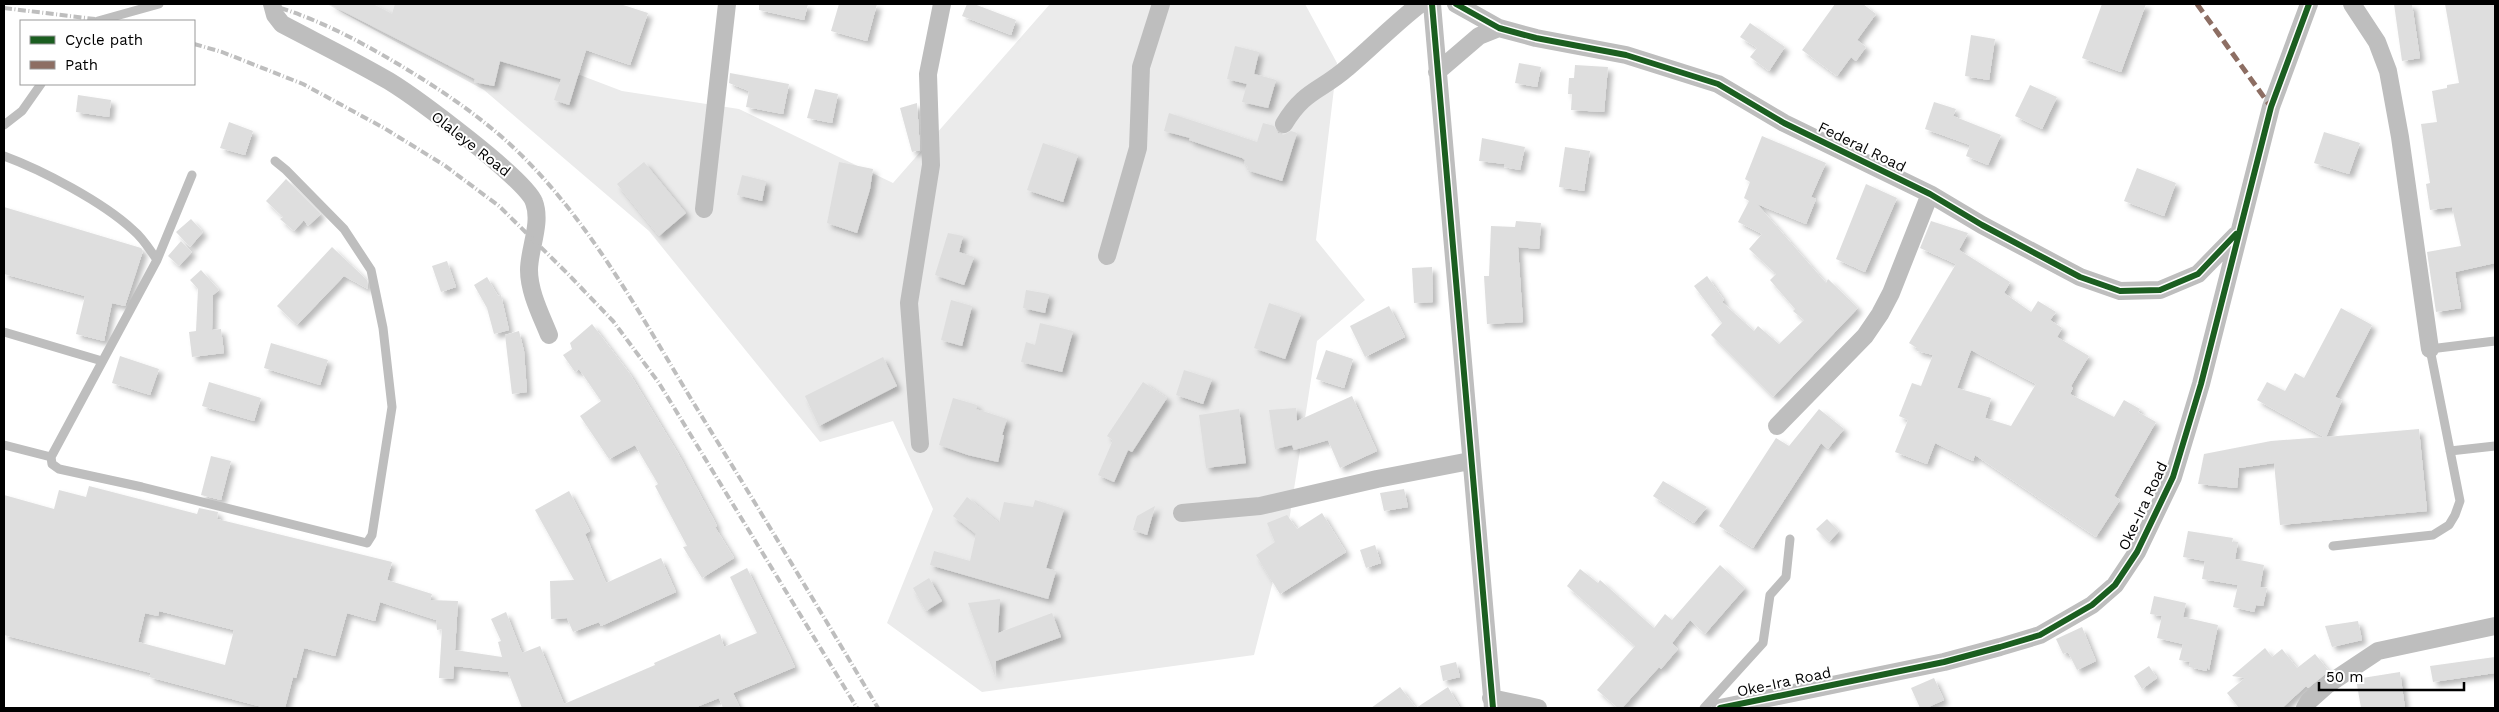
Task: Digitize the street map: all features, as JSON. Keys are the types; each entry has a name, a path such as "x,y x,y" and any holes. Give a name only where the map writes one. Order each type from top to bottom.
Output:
{"street":[{"name":"Olaleye Road","path":"272,4 274,15 282,24 391,82 497,162 531,195 535,205 536,218 529,271 534,296 550,335"},
{"path":"704,209 726,4"},
{"path":"920,444 909,303 931,165 928,74 942,4"},
{"path":"1107,256 1138,148 1141,67 1161,4"},
{"path":"1284,124 1300,101 1311,91 1328,83 1347,69 1420,4"},
{"path":"1432,4 1483,616 1492,703 1538,708"},
{"name":"Federal Road","path":"1456,4 1499,28 1536,38 1626,55 1718,84 1784,123 1930,194 1982,225 2080,277 2120,291 2160,290 2198,274 2238,233"},
{"name":"Oke-Ira Road","path":"1720,708 1747,705 1944,662 2040,635 2092,605 2115,585 2137,552 2174,477 2201,384 2271,107 2309,4"},
{"path":"2352,4 2377,42 2388,71 2400,137 2430,349"},
{"path":"1437,72 1479,36 1499,28"},
{"path":"1777,426 1865,336 1880,314 1891,293 1930,194"},
{"path":"1182,513 1260,506 1377,479 1470,461"},
{"path":"2306,708 2309,700 2327,685 2378,651 2471,629 2495,626"}],"lane":[{"path":"102,20 159,4"},
{"path":"4,124 22,111 40,85"},
{"path":"4,156 27,164 109,211 135,231 157,260"},
{"path":"192,175 185,196 157,260 51,457 52,464 59,469 142,487 367,543 372,535 392,407 383,328 371,270 344,229 275,161"},
{"path":"4,332 102,360"},
{"path":"2333,546 2433,535 2449,525 2460,501 2430,349 2495,341"},
{"path":"4,445 51,457"},
{"path":"2450,451 2495,446"},
{"path":"1704,708 1763,643 1770,595 1786,577 1790,539"}],"shaded area":[{"path":"327,4 477,4 522,53 622,91 739,109 893,183 1050,4 1305,4 1337,63 1316,240 1365,300 1317,341 1290,515 1254,655 982,692 887,623 933,509 893,421 820,442 649,231 484,90"}],"building":[{"path":"329,4 373,4 392,14 395,4 620,4 648,13 630,65 586,50 569,105 554,100 561,79 500,61 494,86 474,82 475,79"},
{"path":"759,4 808,4 804,20 759,10"},
{"path":"839,4 877,4 867,41 831,31"},
{"path":"967,4 974,4 1016,20 1011,35 962,16"},
{"path":"1835,4 1863,4 1876,14 1857,40 1866,47 1856,61 1851,57 1837,76 1802,50"},
{"path":"2102,4 2146,4 2121,72 2082,58"},
{"path":"2394,4 2412,4 2420,58 2402,61"},
{"path":"2445,4 2495,4 2495,263 2455,272 2461,308 2436,312 2427,252 2461,246 2452,207 2430,210 2426,184 2430,183 2421,124 2437,122 2432,91 2459,83"},
{"path":"1750,23 1785,47 1769,71 1750,57 1757,48 1740,37"},
{"path":"1971,35 1995,39 1989,80 1965,76"},
{"path":"1235,46 1259,52 1254,74 1276,80 1268,108 1242,102 1247,84 1227,79"},
{"path":"1519,63 1541,67 1537,87 1515,83"},
{"path":"1575,65 1608,67 1604,112 1571,110 1572,94 1568,94 1569,78 1574,78"},
{"path":"730,73 789,84 783,114 746,107 749,91 729,83"},
{"path":"2030,85 2057,97 2042,129 2015,116"},
{"path":"815,89 838,94 832,123 807,118"},
{"path":"78,95 111,100 109,117 76,112"},
{"path":"1934,102 1956,109 1953,116 2001,135 1988,165 1966,156 1970,145 1925,129"},
{"path":"917,103 920,150 912,152 900,108"},
{"path":"1169,113 1257,142 1263,123 1274,126 1278,133 1283,135 1291,131 1297,133 1282,181 1247,170 1248,166 1244,164 1245,160 1242,158 1189,140 1190,138 1164,131"},
{"path":"229,122 253,131 245,155 220,148"},
{"path":"2324,132 2360,143 2349,174 2314,163"},
{"path":"1762,136 1826,163 1811,197 1816,199 1806,224 1757,204 1826,283 1828,279 1858,308 1773,397 1711,335 1722,323 1694,286 1707,276 1724,300 1722,302 1754,331 1758,326 1779,344 1804,320 1793,311 1795,309 1770,280 1776,274 1749,249 1762,234 1738,222 1749,201 1744,198 1750,182 1745,179"},
{"path":"1482,138 1525,147 1520,170 1504,167 1505,164 1479,161"},
{"path":"1043,143 1078,155 1063,202 1027,190"},
{"path":"1565,147 1590,151 1584,191 1559,187"},
{"path":"644,162 686,213 659,236 617,184"},
{"path":"839,162 873,169 870,189 857,233 827,223"},
{"path":"2137,168 2176,183 2164,216 2124,201"},
{"path":"742,175 766,181 762,201 737,195"},
{"path":"286,179 321,214 308,226 304,220 294,231 280,219 283,217 266,201"},
{"path":"1866,184 1897,198 1865,272 1836,259"},
{"path":"4,207 141,248 143,251 125,306 112,303 104,341 76,334 85,296 4,274"},
{"path":"191,219 203,232 190,247 176,232"},
{"path":"1516,221 1541,223 1539,249 1518,247 1523,322 1487,324 1484,276 1489,276 1491,226 1515,227"},
{"path":"1931,221 1968,233 1959,250 2010,282 2004,293 2031,312 2038,301 2056,312 2050,320 2062,328 2057,337 2089,356 2071,386 2073,388 2070,394 2114,417 2124,400 2140,409 2138,412 2156,422 2114,496 2120,500 2096,537 1975,455 1973,461 1935,443 1927,464 1895,452 1908,420 1899,416 1912,383 1921,386 1933,355 1917,351 1917,348 1909,343 1956,264 1920,248","holes":["1971,350 2036,384 2011,426 1985,418 1991,398 1957,388"]},
{"path":"948,233 963,236 959,252 974,257 964,285 935,275"},
{"path":"181,241 192,252 179,266 168,256"},
{"path":"332,247 367,280 368,289 344,276 297,325 277,306"},
{"path":"447,261 456,287 441,292 432,266"},
{"path":"1432,267 1433,302 1414,303 1412,268"},
{"path":"201,270 219,290 213,295 212,330 221,329 224,353 192,357 189,332 196,331 198,289 190,280"},
{"path":"487,277 498,296 501,295 509,330 494,334 487,308 474,285"},
{"path":"1026,290 1049,294 1045,313 1023,308"},
{"path":"951,300 972,306 962,346 941,340"},
{"path":"1269,303 1301,314 1285,359 1254,348"},
{"path":"1389,306 1405,337 1365,357 1350,326"},
{"path":"2341,308 2372,325 2335,397 2342,400 2326,437 2419,429 2427,511 2280,525 2274,463 2239,468 2237,488 2198,484 2204,454 2271,441 2324,437 2257,400 2267,382 2285,391 2295,373 2304,378"},
{"path":"1040,323 1073,331 1062,372 1021,362 1026,342 1035,345"},
{"path":"592,324 630,374 679,455 717,526 715,527 734,558 702,578 683,547 687,546 655,486 658,484 635,445 609,459 580,416 601,401 579,369 575,372 563,355 572,349 570,343"},
{"path":"519,331 524,351 527,392 512,394 505,335"},
{"path":"271,343 328,360 320,385 264,368"},
{"path":"1326,350 1353,359 1344,388 1316,379"},
{"path":"120,356 159,369 150,395 112,383"},
{"path":"883,357 897,386 819,426 805,396"},
{"path":"1184,370 1212,379 1203,404 1176,395"},
{"path":"209,382 261,398 254,421 202,406"},
{"path":"1143,382 1167,398 1132,452 1128,450 1114,482 1098,475 1113,440 1107,436"},
{"path":"1352,396 1377,451 1340,468 1328,440 1294,450 1292,445 1275,449 1269,410 1296,408 1297,421"},
{"path":"953,398 977,405 976,409 1007,419 1002,435 1004,435 998,462 968,455 939,445"},
{"path":"1239,409 1246,463 1206,468 1199,415"},
{"path":"1819,409 1844,429 1828,449 1821,443 1753,548 1719,526 1776,438 1789,446"},
{"path":"211,456 231,461 221,500 201,495"},
{"path":"1663,481 1707,507 1694,523 1653,496"},
{"path":"89,486 197,514 199,508 218,512 217,519 392,562 387,580 432,594 430,600 458,601 455,650 502,657 498,642 501,641 491,619 506,612 522,653 540,646 564,704 655,665 654,663 720,634 724,647 757,633 730,577 747,568 795,667 733,693 740,708 723,708 719,698 694,708 522,708 508,672 454,666 453,679 439,678 442,629 437,630 436,620 380,602 375,621 347,613 335,656 304,648 296,678 293,677 285,708 266,708 149,677 151,673 4,635 4,495 54,509 59,490 86,497","holes":["159,611 234,630 225,665 138,642 145,613 158,616"]},
{"path":"1404,489 1408,507 1384,511 1380,493"},
{"path":"569,491 590,531 585,534 606,583 661,558 676,592 601,626 599,622 573,632 567,618 551,619 550,581 574,580 535,510"},
{"path":"967,497 999,523 1004,502 1033,507 1035,500 1064,509 1046,568 1056,571 1048,599 930,565 934,551 970,561 976,534 953,516"},
{"path":"1155,506 1147,535 1133,530 1137,516"},
{"path":"1322,513 1346,552 1280,594 1256,555 1275,542 1267,523 1287,515 1297,529"},
{"path":"1827,519 1839,531 1829,542 1816,529"},
{"path":"2188,531 2233,538 2232,542 2238,542 2235,559 2264,565 2260,587 2267,588 2263,606 2256,605 2254,612 2233,607 2238,585 2202,579 2205,561 2183,557"},
{"path":"1375,545 1381,563 1366,568 1360,550"},
{"path":"1720,565 1745,588 1705,634 1690,620 1672,643 1678,649 1622,708 1618,708 1597,690 1635,646 1567,586 1580,569 1598,583 1600,580 1654,628 1665,614 1672,620"},
{"path":"929,578 942,601 926,611 913,588"},
{"path":"2154,596 2186,603 2183,617 2218,625 2209,670 2207,667 2207,671 2189,667 2190,662 2179,660 2183,644 2157,638 2162,616 2150,614"},
{"path":"1000,599 998,633 1052,613 1061,637 996,661 995,676 968,603"},
{"path":"2358,621 2362,640 2332,647 2325,626"},
{"path":"2082,627 2096,661 2077,670 2068,652 2063,654 2056,639"},
{"path":"2265,648 2272,657 2282,649 2297,668 2315,654 2329,671 2308,688 2306,686 2282,708 2239,708 2227,693 2245,678 2232,676"},
{"path":"2495,657 2495,673 2433,682 2430,666"},
{"path":"1456,662 1460,677 1443,681 1440,666"},
{"path":"2149,666 2157,678 2142,689 2134,676"},
{"path":"2400,672 2405,708 2361,708 2356,679"},
{"path":"1934,678 1944,700 1926,708 1920,708 1911,688"},
{"path":"1400,687 1416,708 1371,708"},
{"path":"1448,687 1460,708 1416,708"}],"railway":[{"path":"267,4 301,15 350,37 436,88 473,113 496,132 527,161 556,193 583,228 632,301 878,708"},
{"path":"4,8 103,20"},
{"path":"195,44 222,52 303,84 384,128 444,165 499,206 568,274 613,321 659,383 857,708"}],"marked path":[{"path":"2197,4 2271,107"}],"cycle path":[{"path":"1432,4 1493,708"},
{"path":"1456,4 1499,28 1536,38 1626,55 1718,84 1784,123 1930,194 1982,225 2080,277 2120,291 2160,290 2198,274 2236,234"},
{"path":"1720,708 1944,662 2040,635 2092,605 2115,585 2137,552 2173,477 2201,384 2271,107 2309,4"}]}
